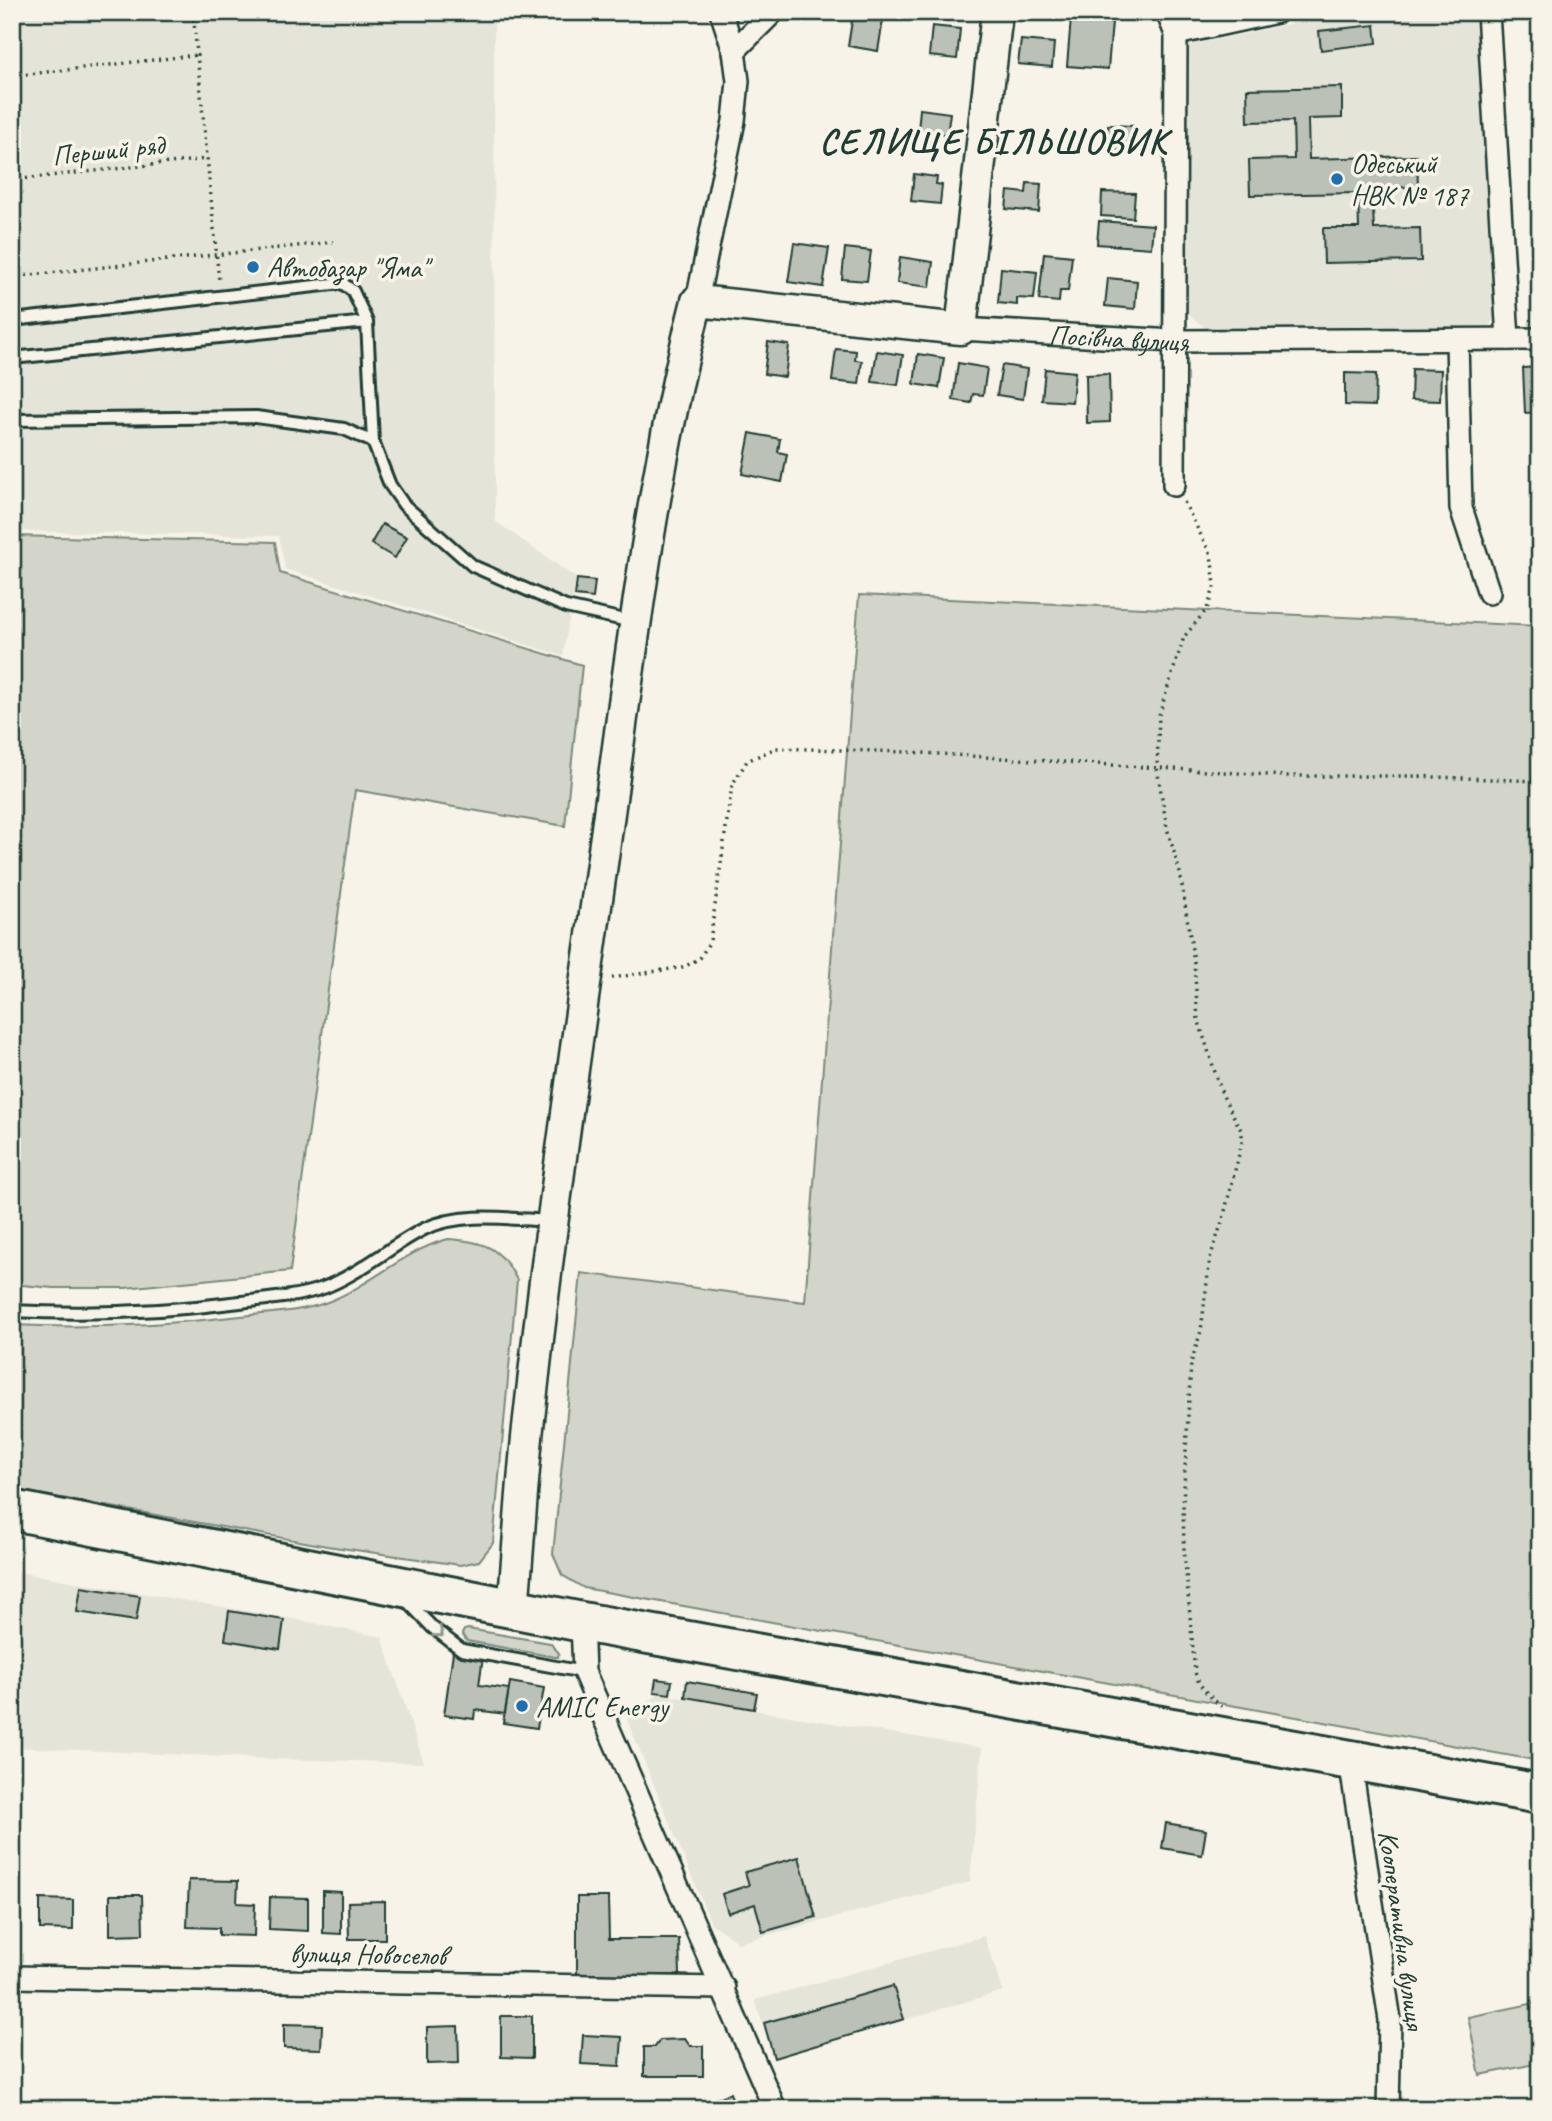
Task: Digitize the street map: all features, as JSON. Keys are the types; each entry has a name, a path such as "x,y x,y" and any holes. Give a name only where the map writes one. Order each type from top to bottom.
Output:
{"highway":[{"path":"12,1510 582,1622 1540,1794"}],"street":[{"path":"513,1609 529,1413 553,1221 653,505 678,375 697,300 734,121 738,82 734,51 721,12"},
{"path":"734,51 773,12"},
{"path":"961,328 997,12"},
{"path":"1167,12 1176,34 1174,485"},
{"path":"1176,34 1277,12"},
{"path":"1488,12 1508,339"},
{"name":"Посівна вулиця","path":"697,300 961,328 1175,341 1540,339"},
{"path":"1457,340 1461,508 1489,593"},
{"path":"582,1622 584,1672 775,2109"},
{"name":"Кооперативна вулиця","path":"1350,1760 1390,2020 1388,2109"},
{"name":"вулиця Новоселов","path":"12,1977 724,1988"}],"lane":[{"path":"12,320 342,283 353,291 367,322 373,442 390,485 404,505 473,566 566,607 636,623"},
{"path":"12,358 367,322"},
{"path":"12,420 256,417 344,429 373,442"},
{"path":"12,1311 69,1314 134,1312 293,1296 337,1281 426,1228 445,1222 467,1218 553,1221"},
{"path":"391,1585 433,1628 462,1650 584,1672"}],"path":[{"path":"193,12 221,297"},
{"path":"12,76 197,55"},
{"name":"Перший ряд","path":"12,180 207,159"},
{"path":"12,277 333,242"},
{"path":"1174,485 1211,555 1215,585 1207,609 1184,637 1159,715 1157,768 1167,828 1180,873 1194,962 1198,1019 1222,1094 1242,1132 1242,1142 1223,1219 1210,1258 1200,1331 1191,1363 1183,1503 1184,1550 1195,1672 1203,1690 1228,1715 1232,1738"},
{"path":"586,982 684,967 700,958 710,940 732,785 747,761 776,748 907,752 1285,776 1411,776 1540,781"}],"shaded area":[{"name":"Автобазар \"Яма\"","path":"12,12 494,12 495,521 576,578 563,656 285,569 279,536 12,531"},
{"name":"Одеський НВК № 187","path":"1347,12 1477,12 1497,315 1485,332 1208,330 1187,313 1186,46"},
{"path":"12,536 275,542 280,573 582,665 565,826 355,790 290,1271 125,1288 53,1288 12,1284"},
{"path":"859,595 1540,626 1540,1761 584,1588 562,1575 553,1554 581,1273 805,1302"},
{"path":"448,1239 490,1248 504,1260 517,1280 493,1543 479,1561 460,1565 327,1546 12,1489 12,1325 70,1327 155,1324 305,1308 341,1296 416,1252"},
{"path":"12,1571 288,1618 382,1637 424,1763 12,1747"},
{"path":"468,1629 550,1643 559,1653 558,1657 467,1641 462,1634"},
{"path":"659,1694 982,1748 970,1882 738,1943 711,1923 626,1717"},
{"path":"984,1936 1003,1991 774,2058 755,2000"},
{"path":"1540,2002 1540,2063 1480,2075 1468,2017"}],"building":[{"path":"602,12 640,12 639,19"},
{"path":"1530,12 1540,12 1540,20 1531,21"},
{"path":"853,15 883,20 878,51 848,46"},
{"path":"1071,18 1112,22 1108,69 1067,66"},
{"path":"1375,25 1377,43 1321,50 1319,31"},
{"path":"932,26 960,29 957,59 929,56"},
{"path":"1021,40 1054,43 1052,67 1018,64"},
{"path":"1342,87 1342,118 1308,119 1309,159 1417,156 1418,187 1372,188 1374,229 1420,228 1421,261 1324,263 1323,228 1359,228 1358,193 1250,195 1249,160 1294,159 1293,121 1248,122 1247,89"},
{"path":"920,109 950,113 947,135 918,131"},
{"path":"1108,125 1134,126 1133,152 1107,151"},
{"path":"914,174 937,177 936,184 942,185 940,204 911,201"},
{"path":"1027,183 1041,184 1039,212 1006,209 1008,191 1026,193"},
{"path":"1102,192 1135,193 1133,218 1101,216"},
{"path":"1099,221 1153,225 1151,248 1097,244"},
{"path":"794,243 829,248 823,287 788,282"},
{"path":"845,248 871,251 867,281 842,279"},
{"path":"1044,253 1072,256 1068,291 1060,291 1059,302 1039,300"},
{"path":"900,257 933,262 930,287 897,283"},
{"path":"1001,268 1037,272 1034,299 1017,298 1017,305 998,303"},
{"path":"1108,278 1137,281 1135,309 1105,306"},
{"path":"768,342 789,345 785,377 764,374"},
{"path":"836,349 856,351 855,360 862,361 859,384 832,381"},
{"path":"877,351 903,355 898,385 872,382"},
{"path":"918,354 944,358 939,388 914,384"},
{"path":"958,363 987,368 983,395 973,394 971,403 953,400"},
{"path":"1002,365 1027,369 1023,399 997,395"},
{"path":"1540,367 1540,412 1525,413 1523,368"},
{"path":"1045,369 1075,372 1072,402 1042,400"},
{"path":"1412,369 1441,370 1440,401 1411,400"},
{"path":"1345,373 1376,374 1375,406 1345,405"},
{"path":"1109,374 1110,422 1087,423 1086,375"},
{"path":"750,433 780,439 778,452 787,454 782,482 742,474"},
{"path":"382,524 407,537 395,558 371,544"},
{"path":"577,579 595,581 593,598 575,596"},
{"path":"81,1587 140,1596 136,1621 77,1612"},
{"path":"229,1611 284,1620 280,1649 225,1640"},
{"path":"453,1652 483,1657 479,1685 509,1689 505,1714 475,1710 474,1719 444,1715"},
{"path":"656,1679 672,1681 670,1694 654,1692"},
{"path":"687,1681 757,1693 754,1709 685,1697"},
{"path":"510,1682 544,1688 537,1728 503,1723"},
{"path":"1166,1823 1206,1830 1202,1855 1162,1848"},
{"path":"799,1857 816,1917 763,1932 755,1904 728,1913 722,1894 749,1885 745,1872"},
{"path":"189,1880 238,1881 237,1903 255,1904 254,1936 219,1935 219,1928 187,1927"},
{"path":"323,1891 341,1892 341,1934 323,1933"},
{"path":"110,1895 142,1895 143,1934 110,1935"},
{"path":"270,1897 308,1898 308,1931 269,1929"},
{"path":"577,1897 608,1897 609,1939 679,1939 680,1975 577,1975"},
{"path":"40,1899 73,1900 73,1930 40,1929"},
{"path":"385,1901 385,1939 349,1939 348,1902"},
{"path":"893,1986 904,2019 774,2058 764,2023"},
{"path":"501,2016 532,2016 532,2058 501,2057"},
{"path":"284,2024 322,2025 321,2049 284,2048"},
{"path":"458,2026 459,2063 427,2064 427,2027"},
{"path":"583,2035 622,2037 620,2066 581,2064"},
{"path":"685,2039 690,2046 703,2046 703,2076 644,2076 644,2047 655,2047 660,2040"},
{"path":"730,2093 736,2109 693,2109"}],"place":[{"name":"Одеський НВК № 187","path":"1337,179"},
{"name":"Автобазар \"Яма\"","path":"253,267"},
{"name":"AMIC Energy","path":"522,1706"}],"district":[{"name":"СЕЛИЩЕ БІЛЬШОВИК","path":"994,141"}]}
